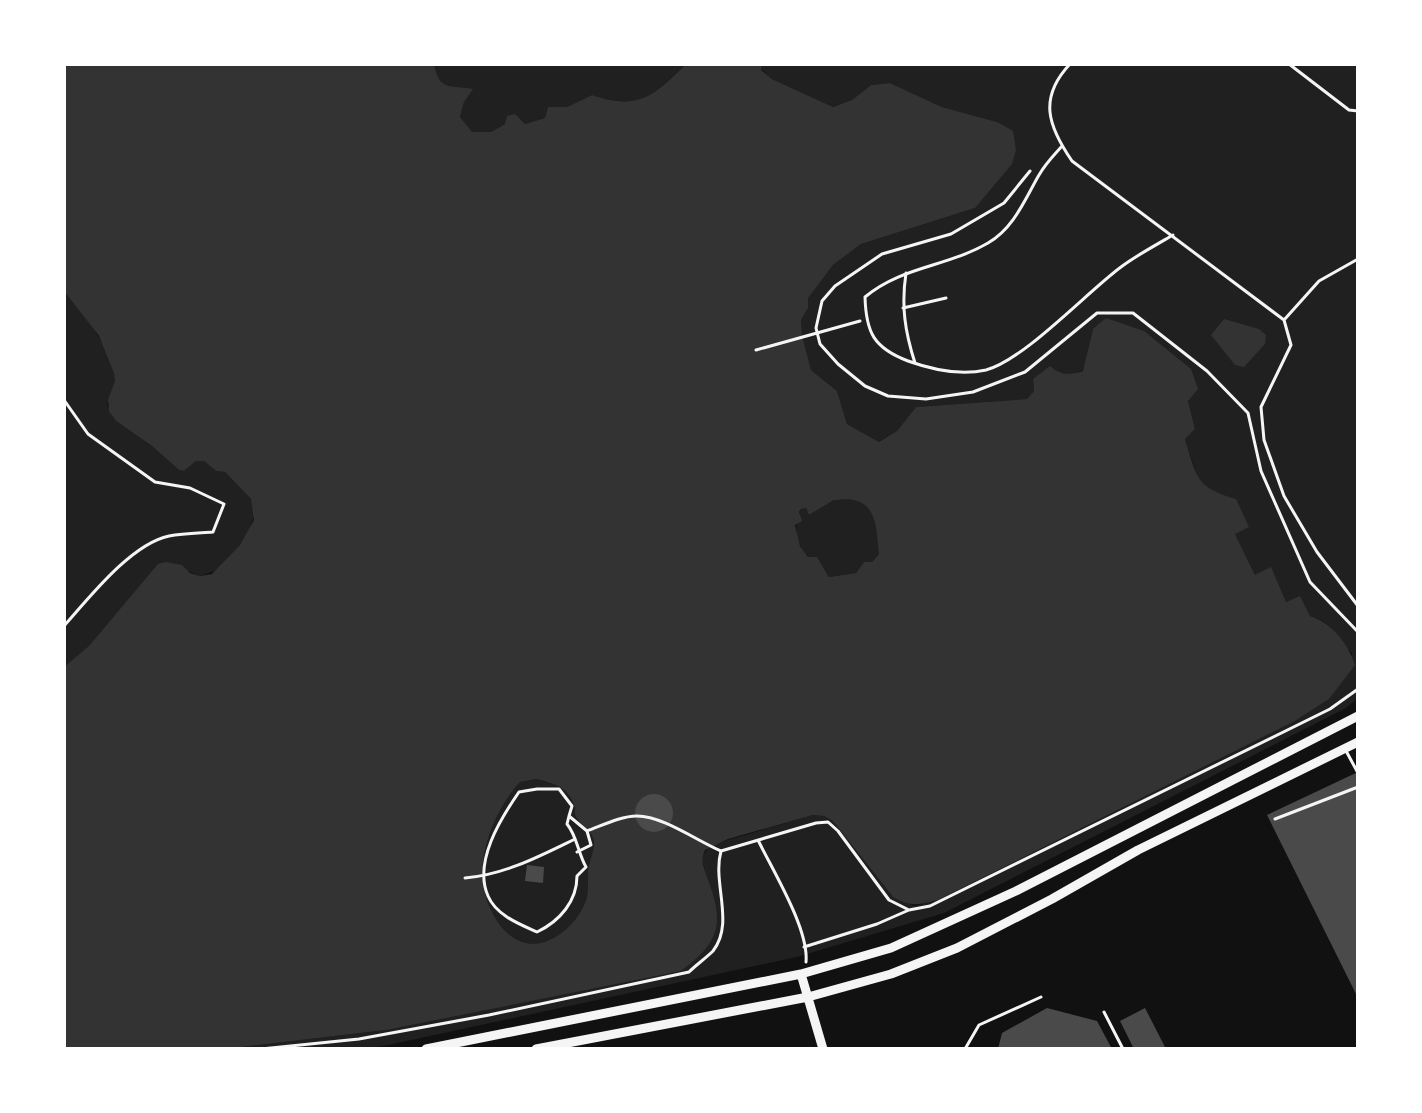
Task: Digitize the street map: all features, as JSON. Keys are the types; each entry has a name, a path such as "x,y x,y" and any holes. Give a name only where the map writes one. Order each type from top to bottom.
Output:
{"main road":[{"path":"426,1049 801,974 891,948 943,926 1358,716"},
{"path":"536,1049 808,997 891,974 957,948 1138,850 1358,742"},
{"path":"801,974 823,1049"}],"lane":[{"path":"1070,64 1049,93 1054,127 1072,161 1284,320 1291,345 1261,407 1264,440 1284,496 1317,552 1357,603"},
{"path":"1289,64 1349,110 1358,111"},
{"path":"1062,146 1041,171 1018,215 991,242 946,263 906,272 882,283 865,297 866,319 877,344 890,354 948,372 986,370 1010,359 1122,265 1173,235"},
{"path":"1284,320 1319,281 1358,259"},
{"path":"906,272 903,308 907,338 915,363"},
{"path":"903,308 946,298"},
{"path":"1345,749 1358,773"},
{"path":"1275,819 1358,787"},
{"path":"965,1049 979,1025 1041,997"},
{"path":"1104,1012 1123,1049"}],"path":[{"path":"1030,171 1004,203 951,234 882,254 835,286 819,309 816,328 820,344 865,386 888,396 926,399 973,392 1025,372 1097,313 1133,313 1207,371 1248,413 1261,471 1310,582 1358,632"},
{"path":"756,350 862,320"},
{"path":"64,400 88,434 155,482 190,488 224,504 213,532 166,536 139,550 102,584 64,626"},
{"path":"804,947 953,896 1330,709 1354,695 1358,689"},
{"path":"559,789 572,806 567,824 575,839 577,852 586,867 577,876 577,893 552,925 537,932 501,913 488,896 485,876 489,846 507,808 519,792 559,789"},
{"path":"569,816 588,830 591,845 589,849 577,852"},
{"path":"588,830 636,816 650,818 721,851 828,822 889,900 909,910"},
{"path":"465,878 485,876 536,858 575,839"},
{"path":"758,840 790,904 804,947 807,959 801,974"},
{"path":"261,1049 359,1039 689,972 714,949 724,923 717,864 721,851"}],"shaded area":[{"path":"64,64 434,64 442,83 473,89 464,102 460,117 472,132 491,132 505,124 507,116 515,114 525,124 545,118 548,107 567,107 592,95 622,101 644,98 664,85 686,64 762,64 761,70 772,79 833,107 852,100 871,85 890,83 942,107 997,122 1013,131 1016,150 1012,164 975,208 861,244 833,265 808,298 808,308 801,320 811,370 837,391 847,424 879,442 897,431 916,407 1027,399 1034,391 1033,379 1050,366 1066,374 1083,371 1093,329 1106,318 1144,331 1191,369 1198,389 1188,401 1195,429 1185,439 1192,463 1205,485 1236,499 1249,527 1235,534 1255,575 1271,567 1286,602 1300,596 1310,616 1338,635 1355,665 1329,699 1295,721 938,900 915,904 893,897 833,821 813,815 728,839 705,850 703,865 716,909 715,932 704,951 681,971 386,1030 225,1049 64,1049 64,667 89,646 158,564 182,565 190,573 200,576 212,574 240,545 254,520 251,499 225,472 216,471 204,461 196,461 184,471 179,470 116,421 109,411 108,400 115,381 114,373 99,336 64,291","holes":["834,500 853,500 868,508 875,521 879,554 872,562 864,562 856,573 829,577 817,557 808,557 800,546 795,525 802,521 801,509 806,508 809,515","536,779 554,784 568,794 576,817 594,841 587,897 582,909 563,932 536,944 517,940 502,927 491,910 483,882 487,842 504,803 520,782"]},
{"path":"434,64 686,64 664,85 644,98 622,101 592,95 567,107 548,107 545,118 525,124 505,124 491,132 471,132 460,117 464,102 436,79"},
{"path":"762,64 1358,64 1358,698 1346,708 944,913 797,957 388,1045 362,1049 225,1049 386,1030 705,872 702,856 711,845 813,815 833,821 893,897 915,906 938,900 1295,721 1329,699 1352,654 1329,626 1310,616 1300,597 1286,602 1255,575 1215,493 1198,479 1185,439 1195,429 1188,400 1093,329 1084,370 1069,375 1046,371 1033,379 1034,391 1027,399 916,407 897,431 879,442 847,424 837,391 811,370 801,320 808,308 807,298 833,265 861,244 975,208 997,122 942,107 890,83 871,85 852,100 833,107 772,79 761,69"},
{"path":"64,291 96,333 110,358 115,380 107,405 116,421 179,470 184,471 196,461 204,461 216,471 225,472 251,499 255,514 247,536 217,570 200,576 185,570 64,667"},
{"path":"1224,319 1259,329 1266,335 1265,344 1244,367 1235,365 1211,335"},
{"path":"834,500 853,500 868,508 877,529 879,554 872,562 864,562 856,573 829,577 822,566 803,551 796,527 801,509 806,508 809,515"},
{"path":"536,779 554,784 568,794 576,817 591,834 594,844 588,870 587,897 582,909 563,932 536,944 517,940 496,919 484,891 483,869 487,842 504,803 520,782"}],"building":[{"path":"1358,772 1358,998 1267,815"},
{"path":"654,794 667,800 673,813 667,826 654,832 641,826 635,813 641,800"},
{"path":"527,865 544,867 543,883 525,881"},
{"path":"1047,1008 1097,1021 1112,1049 998,1049 1002,1033"},
{"path":"1145,1008 1166,1049 1134,1049 1120,1021"}]}
